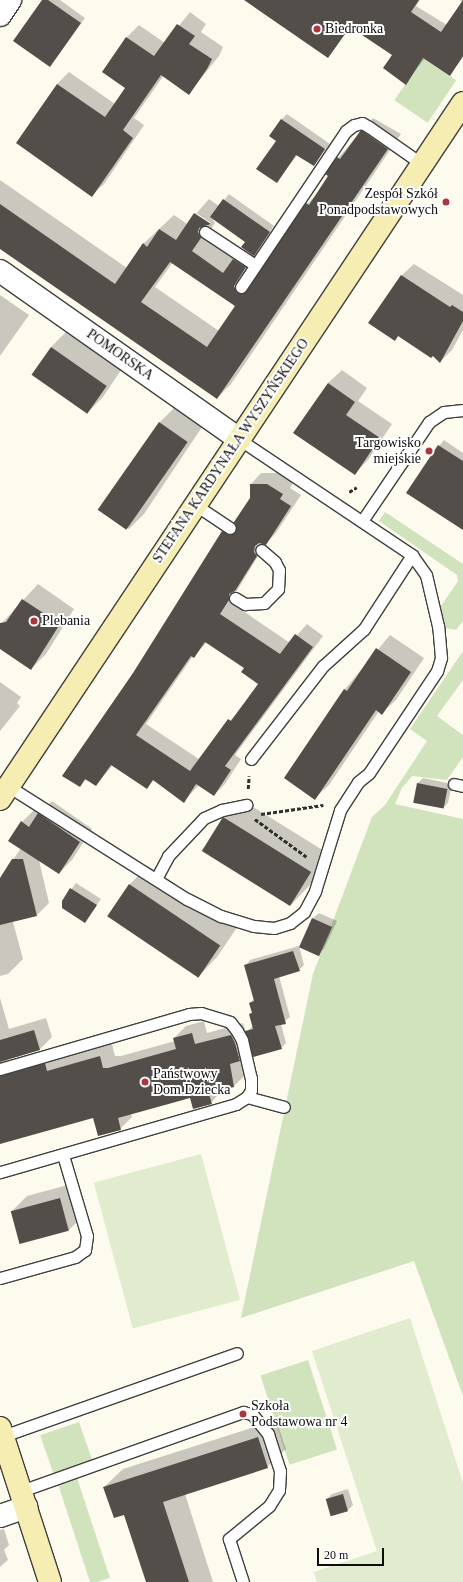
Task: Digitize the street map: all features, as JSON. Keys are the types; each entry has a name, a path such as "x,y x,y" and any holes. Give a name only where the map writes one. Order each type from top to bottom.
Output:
{"street":[{"path":"0,15 10,0"},
{"name":"STEFANA KARDYNAŁA WYSZYŃSKIEGO","path":"4,793 194,504 240,439 463,103"},
{"name":"POMORSKA","path":"0,270 240,439"},
{"path":"1,1432 50,1582"},
{"path":"0,1516 23,1499"}],"lane":[{"path":"240,287 346,131 354,125 362,123 369,127 422,164"},
{"path":"205,232 255,266"},
{"path":"362,521 430,422 444,412 463,410"},
{"path":"4,793 156,879 187,899 221,916 254,926 274,928 290,923 304,912 315,891 340,810 358,782 369,772 427,688 437,672 441,658 430,589 420,564 412,555 240,439"},
{"path":"194,504 230,528"},
{"path":"235,598 245,604 264,603 278,589 279,570 275,562 262,550"},
{"path":"251,759 322,666 364,628 412,555"},
{"path":"156,879 168,856 204,818 222,810 246,805"},
{"path":"0,1069 189,1014 202,1013 230,1022 242,1040 251,1078 251,1090 247,1097 236,1104 0,1172"},
{"path":"247,1097 284,1107"},
{"path":"0,1278 76,1257 85,1250 87,1236 63,1155"},
{"path":"1,1432 237,1353"},
{"path":"23,1499 243,1412 252,1414 268,1434 280,1471 279,1490 269,1506 229,1539 243,1582"}],"path":[{"path":"246,805 251,759"},
{"path":"322,868 252,815 345,802"}],"green space":[{"path":"423,58 456,80 428,123 394,100"},
{"path":"385,512 463,564 463,621 456,630 446,628 440,611 441,606 458,581 457,575 379,521"},
{"path":"463,651 463,680 437,716 463,735 463,757 447,780 412,776 402,788 395,804 463,819 463,1396 414,1261 241,1318 313,974 372,817 385,805 427,741 410,729"},
{"path":"201,1154 240,1300 133,1329 94,1183"},
{"path":"410,1318 463,1483 463,1582 317,1582 314,1572 377,1551 312,1351"},
{"path":"308,1360 337,1449 289,1465 260,1375"},
{"path":"79,1422 93,1462 54,1475 40,1435"},
{"path":"77,1478 110,1578 97,1582 90,1582 58,1484"}],"building":[{"path":"42,0 48,0 81,23 50,67 13,41"},
{"path":"244,0 419,0 411,12 441,32 463,0 463,56 450,76 423,58 406,85 383,68 392,55 350,27 328,58"},
{"path":"177,24 195,36 189,44 212,59 189,95 161,75 123,130 133,138 92,197 16,143 57,84 105,117 125,88 102,72 126,37 154,56"},
{"path":"281,119 325,149 314,166 296,155 277,183 256,169 276,141 269,136"},
{"path":"361,130 388,149 217,399 0,249 0,204 115,284 143,243 147,247 159,229 176,240 194,213 211,224 199,228 198,232 201,238 192,251 223,273 233,259 246,267 234,286 237,293 244,293 306,203 309,205 328,176 325,174 337,157 340,159","holes":["170,262 235,306 207,347 141,302"]},
{"path":"223,199 270,232 254,256 241,247 245,242 210,217"},
{"path":"401,275 450,307 452,305 463,312 463,321 440,363 433,356 431,358 398,336 395,341 368,323"},
{"path":"51,347 107,386 87,414 31,375"},
{"path":"328,383 355,402 346,415 380,438 355,475 293,433"},
{"path":"159,422 188,442 126,530 98,510"},
{"path":"438,445 463,461 463,530 406,493"},
{"path":"250,484 267,484 283,494 280,499 291,506 266,545 259,543 255,546 254,552 257,556 235,591 229,594 229,600 220,614 280,654 295,634 313,647 225,766 231,770 214,796 196,784 184,803 153,780 147,789 111,765 96,786 85,779 80,787 62,776 133,673 222,531 230,535 236,532 234,522 250,498","holes":["205,642 244,668 241,672 258,684 231,721 228,719 190,771 136,735 191,656 194,658"]},
{"path":"22,599 60,624 31,670 0,649 0,623 6,622"},
{"path":"376,648 411,672 382,715 376,710 315,800 284,778 344,689 347,691"},
{"path":"417,783 447,789 444,809 413,803"},
{"path":"38,813 80,842 59,874 8,841 21,821 29,827"},
{"path":"223,817 311,872 290,906 202,851"},
{"path":"12,859 23,859 37,916 0,925 0,878"},
{"path":"129,884 220,946 198,978 107,916"},
{"path":"70,888 97,905 85,923 62,908 62,901"},
{"path":"312,918 332,927 319,956 299,947"},
{"path":"293,951 300,971 274,979 286,1024 275,1026 282,1049 253,1057 245,1031 253,1029 249,1014 252,1013 249,1003 254,1001 244,965"},
{"path":"34,1030 40,1050 0,1062 0,1040"},
{"path":"192,1033 195,1044 231,1035 235,1043 240,1061 230,1064 234,1087 209,1094 212,1104 193,1109 190,1098 118,1118 121,1130 98,1136 93,1118 0,1144 0,1076 45,1063 47,1071 100,1056 103,1068 108,1068 176,1049 173,1038"},
{"path":"60,1198 69,1231 20,1244 11,1211"},
{"name":"Szkoła Podstawowa nr 4","path":"258,1437 268,1468 163,1502 189,1582 146,1582 124,1515 114,1518 103,1487"},
{"path":"343,1494 348,1511 331,1516 326,1499"}],"place":[{"name":"Biedronka","path":"317,29"},
{"name":"Zespół Szkół Ponadpodstawowych","path":"446,202"},
{"name":"Targowisko miejskie","path":"429,451"},
{"name":"Plebania","path":"34,621"},
{"name":"Państwowy Dom Dziecka","path":"145,1082"},
{"name":"Szkoła Podstawowa nr 4","path":"243,1414"}]}
